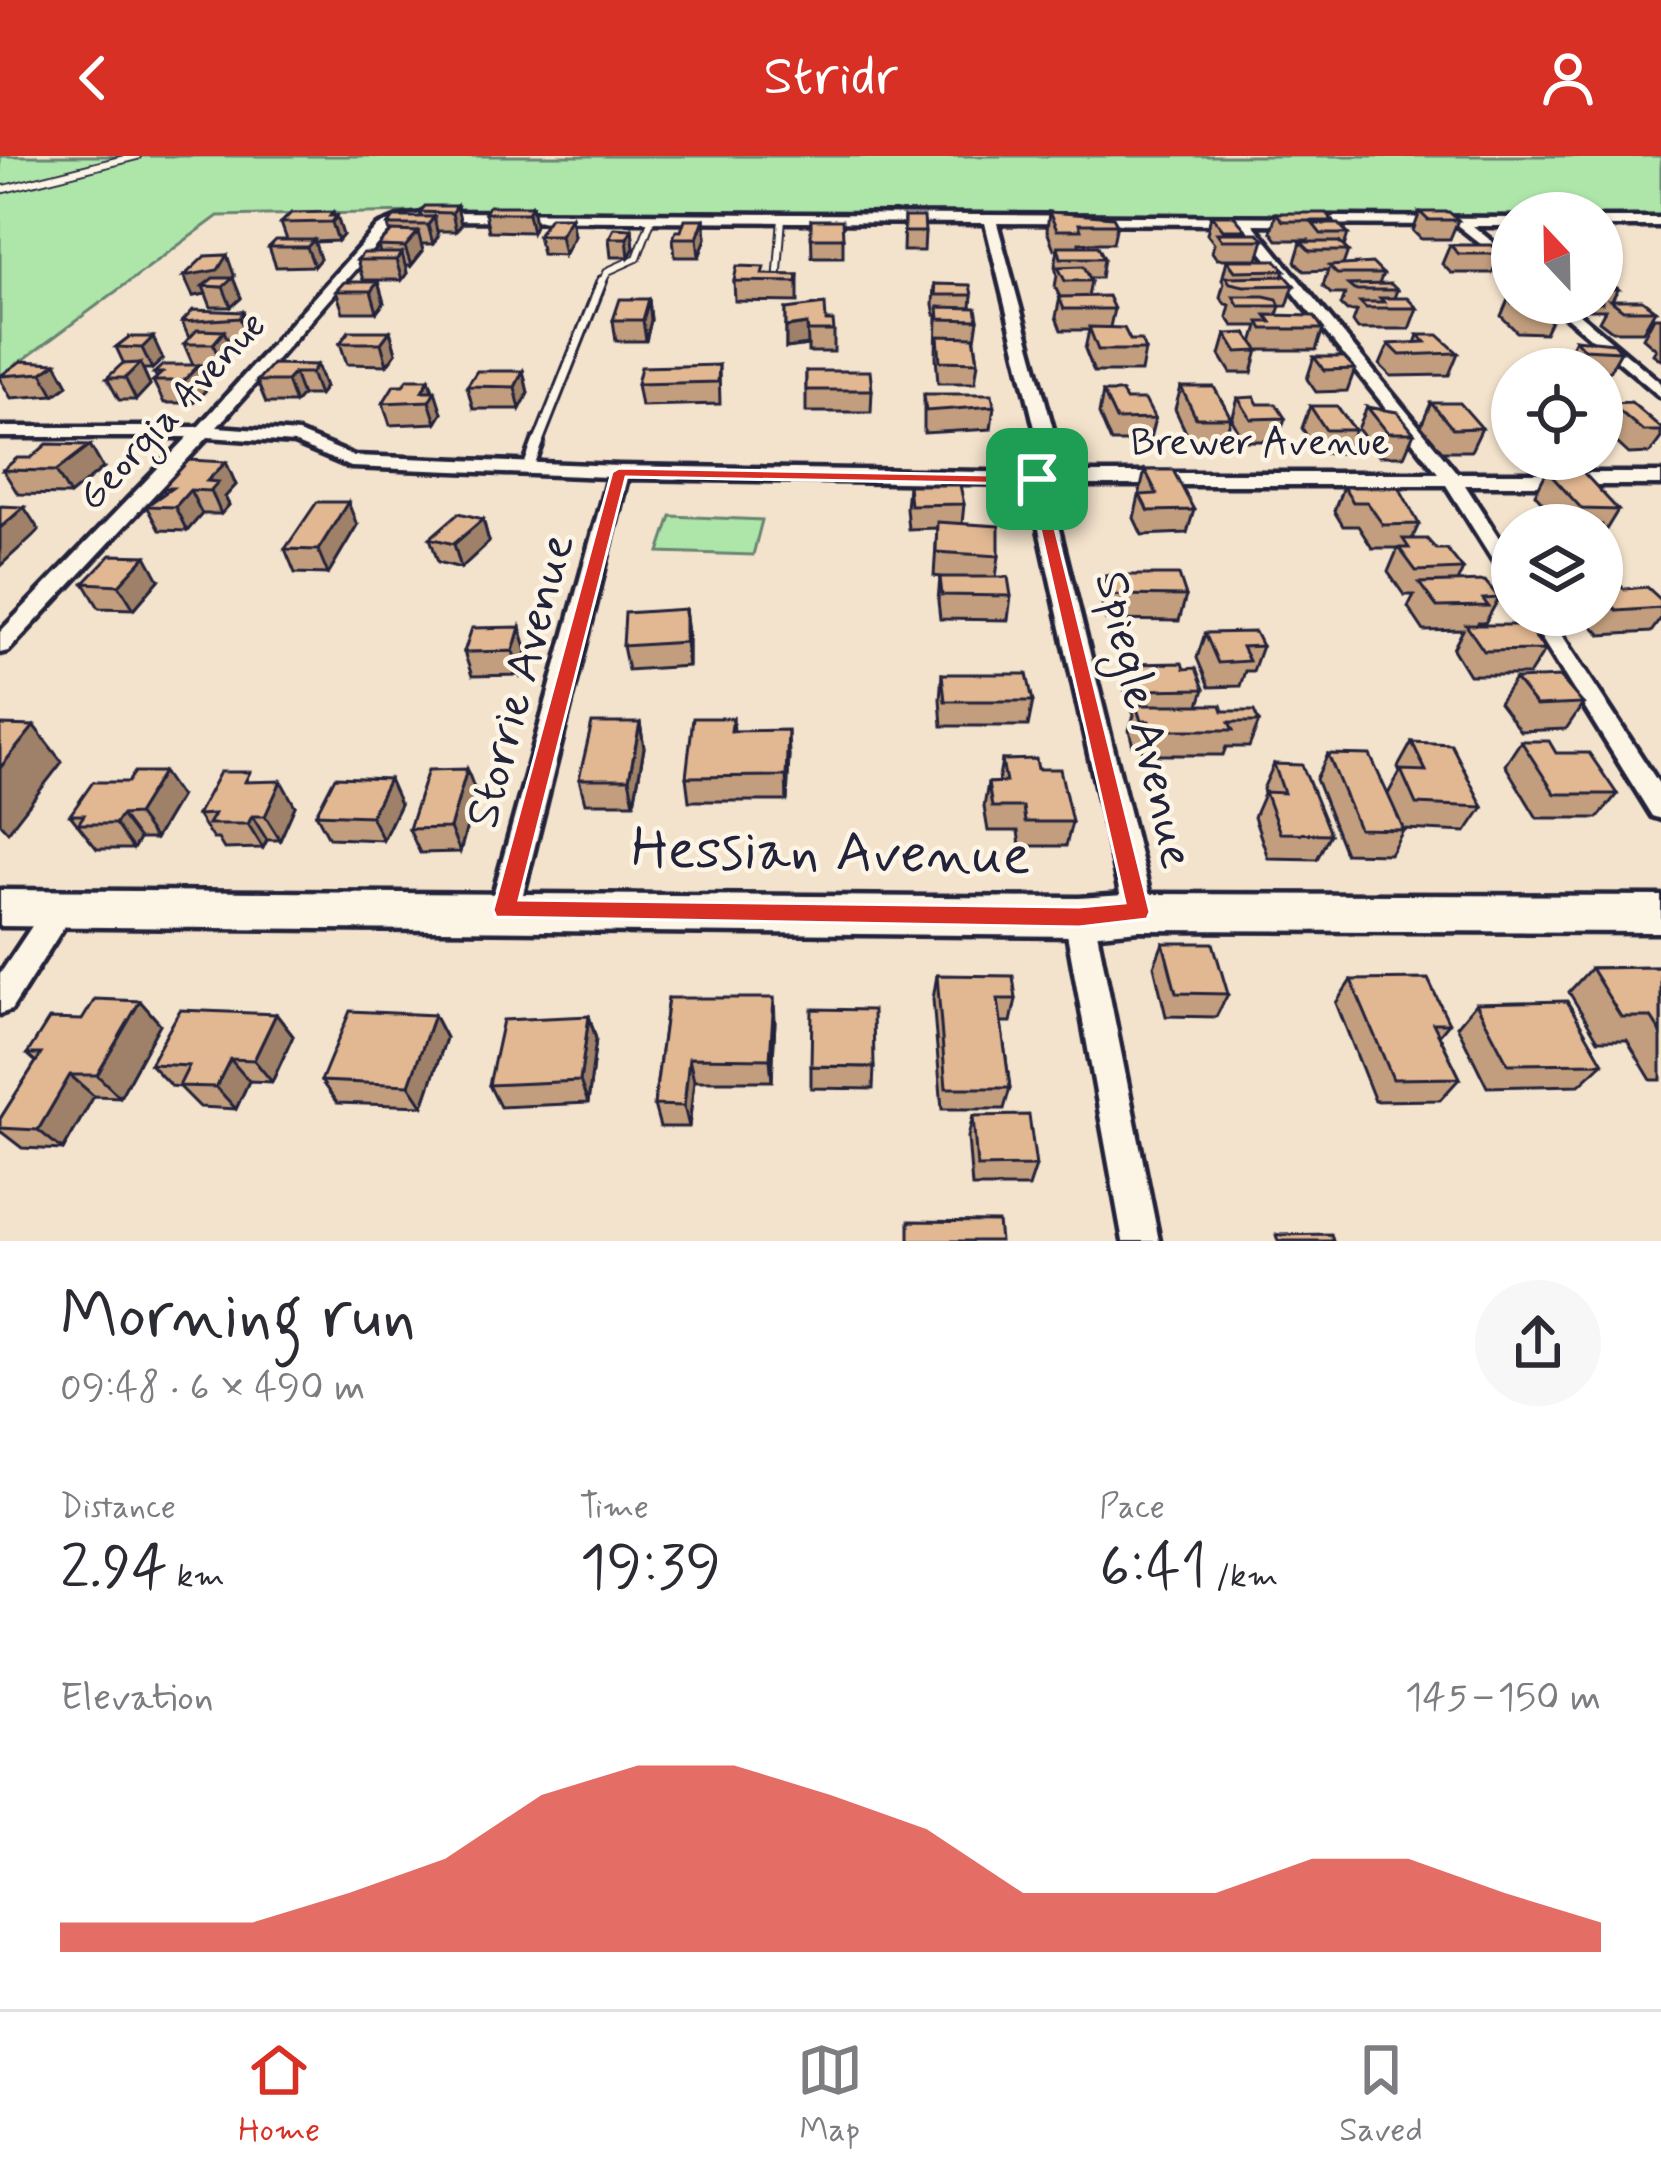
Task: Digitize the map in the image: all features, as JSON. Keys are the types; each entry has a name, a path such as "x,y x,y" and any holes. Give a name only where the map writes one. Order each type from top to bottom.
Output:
{"main road":[{"name":"Hessian Avenue","path":"0,908 1079,917 1138,912 1661,914"}],"street":[{"name":"Georgia Avenue","path":"0,646 202,434 382,229 438,217 652,218"},
{"path":"652,218 1491,222"},
{"name":"Spiegle Avenue","path":"990,219 1138,912"},
{"path":"1243,220 1452,479 1491,541"},
{"path":"1461,222 1491,247"},
{"path":"1623,222 1661,222"},
{"path":"1582,324 1661,392"},
{"name":"Brewer Avenue","path":"0,432 256,432 298,439 351,461 619,472 1047,479 1661,479"},
{"name":"Storrie Avenue","path":"505,910 619,472"},
{"path":"1551,636 1661,808"},
{"path":"0,1000 60,908"},
{"path":"1079,917 1141,1241"}],"lane":[{"path":"0,190 137,156"},
{"path":"528,469 597,291 608,271 637,258 652,218"},
{"path":"776,292 782,218"}],"green space":[{"path":"0,156 1661,156 1661,216 1623,216 1623,192 1491,192 1491,215 520,210 218,216 0,377"},
{"path":"671,516 762,520 753,555 659,552"}],"building":[{"path":"425,206 457,206 452,213 420,212"},
{"path":"489,206 532,206 528,213 485,213"},
{"path":"333,212 330,216 337,216 332,222 281,223 291,213"},
{"path":"1049,212 1113,217 1117,224 1079,224 1081,230 1057,230"},
{"path":"1420,212 1449,212 1458,220 1428,220"},
{"path":"1276,213 1326,213 1333,221 1283,221"},
{"path":"1211,215 1233,215 1246,230 1223,230"},
{"path":"394,217 434,217 428,225 388,225"},
{"path":"550,217 571,217 560,235 538,235"},
{"path":"904,217 924,217 925,232 904,232"},
{"path":"685,219 704,219 697,238 673,238 681,231"},
{"path":"811,220 842,220 843,238 811,238"},
{"path":"1313,224 1339,224 1348,234 1321,234"},
{"path":"614,228 632,229 627,238 609,238"},
{"path":"392,231 418,232 405,247 378,246"},
{"path":"1217,233 1258,233 1264,240 1222,240"},
{"path":"276,240 314,240 307,247 269,247"},
{"path":"1301,242 1339,242 1348,251 1310,251"},
{"path":"1450,245 1491,245 1491,254 1459,254"},
{"path":"1058,246 1098,246 1104,258 1061,258"},
{"path":"363,253 402,253 396,260 357,260"},
{"path":"227,255 218,270 184,276 205,256"},
{"path":"1227,260 1276,260 1285,270 1235,271"},
{"path":"1372,263 1383,274 1337,274 1329,266"},
{"path":"737,266 764,267 762,274 798,275 797,282 734,281"},
{"path":"1084,266 1091,281 1065,281 1058,267"},
{"path":"1286,276 1294,285 1244,286 1226,277"},
{"path":"213,278 233,278 223,287 203,286"},
{"path":"344,282 378,282 371,291 336,291"},
{"path":"934,284 970,285 972,295 936,295"},
{"path":"1391,284 1397,290 1354,290 1348,285"},
{"path":"1108,296 1114,309 1064,309 1059,297"},
{"path":"1233,296 1264,296 1277,299 1280,306 1239,306"},
{"path":"1380,298 1407,298 1417,308 1366,308 1360,302 1384,302"},
{"path":"620,299 649,299 643,320 613,320"},
{"path":"1623,300 1642,300 1655,310 1623,310"},
{"path":"825,304 826,321 833,321 834,331 808,331 807,324 786,327 786,309"},
{"path":"938,307 976,308 978,320 939,319"},
{"path":"193,310 243,312 240,318 182,322"},
{"path":"1266,315 1314,316 1323,329 1263,329 1259,322 1271,322"},
{"path":"1089,327 1124,328 1130,340 1141,340 1145,350 1098,350"},
{"path":"197,330 224,331 213,344 184,344"},
{"path":"349,331 390,331 381,343 340,343"},
{"path":"1246,333 1259,351 1237,352 1226,334"},
{"path":"1418,335 1438,335 1458,353 1400,355 1389,344 1425,342"},
{"path":"938,336 974,337 978,362 940,361"},
{"path":"129,337 153,337 142,348 116,347"},
{"path":"1575,339 1614,343 1618,348 1583,348"},
{"path":"1314,357 1344,357 1355,369 1324,370"},
{"path":"21,361 56,363 42,373 0,376"},
{"path":"140,363 125,378 107,378 122,364"},
{"path":"272,364 317,365 311,373 294,373 287,381 257,381"},
{"path":"163,365 199,365 183,381 153,381"},
{"path":"719,365 718,382 637,384 641,367"},
{"path":"477,371 523,371 515,387 467,386"},
{"path":"806,371 870,371 872,390 806,390"},
{"path":"429,379 422,391 435,391 429,401 383,403 394,385"},
{"path":"1181,387 1214,387 1231,418 1196,418"},
{"path":"1103,392 1145,400 1155,419 1116,420"},
{"path":"924,394 992,394 994,406 926,411"},
{"path":"1254,397 1258,404 1276,404 1285,418 1251,419 1238,398"},
{"path":"1623,402 1631,402 1661,431 1643,431 1623,414"},
{"path":"1431,403 1460,403 1482,428 1453,429"},
{"path":"1310,406 1337,406 1355,430 1326,430"},
{"path":"1367,407 1397,412 1414,433 1388,433"},
{"path":"47,444 90,445 56,471 3,470 17,458 31,458"},
{"path":"189,460 226,462 207,481 218,482 210,491 190,490 175,507 146,506 172,488 163,488"},
{"path":"1145,470 1173,470 1194,510 1148,511 1140,495 1157,494"},
{"path":"1555,480 1590,480 1612,504 1577,504"},
{"path":"908,485 960,485 964,504 910,505"},
{"path":"1343,487 1399,487 1419,524 1383,525 1367,502 1353,502"},
{"path":"317,502 348,502 318,550 285,549"},
{"path":"0,506 24,507 0,528"},
{"path":"459,513 483,519 454,544 430,538"},
{"path":"937,522 999,526 999,556 936,552"},
{"path":"1403,539 1427,539 1436,549 1447,549 1463,569 1416,571 1399,548 1409,548"},
{"path":"111,555 146,556 119,585 84,583"},
{"path":"1106,575 1179,575 1186,596 1112,595"},
{"path":"940,577 1008,577 1011,596 942,595"},
{"path":"1485,581 1491,598 1483,599 1488,606 1437,607 1419,583"},
{"path":"1647,587 1661,600 1661,608 1623,611 1623,588"},
{"path":"685,609 685,642 623,646 625,613"},
{"path":"1466,625 1491,625 1491,636 1534,636 1545,650 1484,651"},
{"path":"520,627 513,651 464,652 472,628"},
{"path":"1255,632 1262,646 1242,647 1249,661 1218,663 1205,633"},
{"path":"1182,663 1184,669 1196,668 1204,689 1140,690 1131,664"},
{"path":"942,674 1027,674 1033,701 945,701"},
{"path":"1560,677 1583,704 1536,706 1515,679"},
{"path":"1136,705 1221,705 1223,711 1254,711 1259,722 1229,722 1233,730 1152,730 1149,721 1141,721"},
{"path":"693,718 733,718 731,731 788,730 786,776 686,777"},
{"path":"592,723 640,723 629,779 579,779"},
{"path":"0,725 34,726 0,768"},
{"path":"1521,741 1549,741 1556,753 1589,753 1617,794 1555,794"},
{"path":"1412,742 1451,744 1483,807 1416,804 1401,770 1426,771"},
{"path":"1328,754 1370,755 1404,830 1359,829"},
{"path":"1036,759 1038,769 1060,769 1072,822 1025,822 1023,807 992,807 988,783 1006,782 1002,760"},
{"path":"1274,764 1302,765 1330,834 1280,833 1265,792 1284,793"},
{"path":"467,769 450,828 409,829 428,770"},
{"path":"135,772 163,772 137,814 121,815 115,824 78,824 84,815 70,815 93,782 128,782"},
{"path":"220,772 250,772 245,782 281,781 265,816 252,816 248,824 208,824 214,814 197,815"},
{"path":"335,777 389,779 371,816 316,814"},
{"path":"1163,943 1213,943 1228,994 1176,993"},
{"path":"1661,967 1661,1033 1651,1017 1621,1017 1591,968"},
{"path":"937,975 1013,976 1016,999 998,999 1010,1088 946,1088"},
{"path":"1428,979 1449,1023 1433,1023 1460,1078 1393,1079 1351,980"},
{"path":"668,998 774,998 770,1059 689,1058 684,1106 654,1105"},
{"path":"95,999 140,1001 97,1075 70,1075 38,1130 0,1128 0,1119 41,1054 27,1054 49,1019 82,1020"},
{"path":"1567,1001 1603,1063 1508,1064 1476,1003"},
{"path":"812,1009 873,1010 874,1067 811,1066"},
{"path":"180,1010 276,1014 254,1060 230,1059 216,1087 179,1086 189,1066 150,1064"},
{"path":"350,1011 434,1015 409,1085 321,1081"},
{"path":"589,1016 580,1081 489,1085 503,1020"},
{"path":"1029,1115 1036,1166 977,1167 973,1116"},
{"path":"909,1221 998,1222 1000,1241 909,1241"},
{"path":"1331,1234 1333,1241 1278,1241 1276,1235"}],"route":[{"path":"619,472 1037,479 1138,912 1079,917 505,910 619,472"}]}
